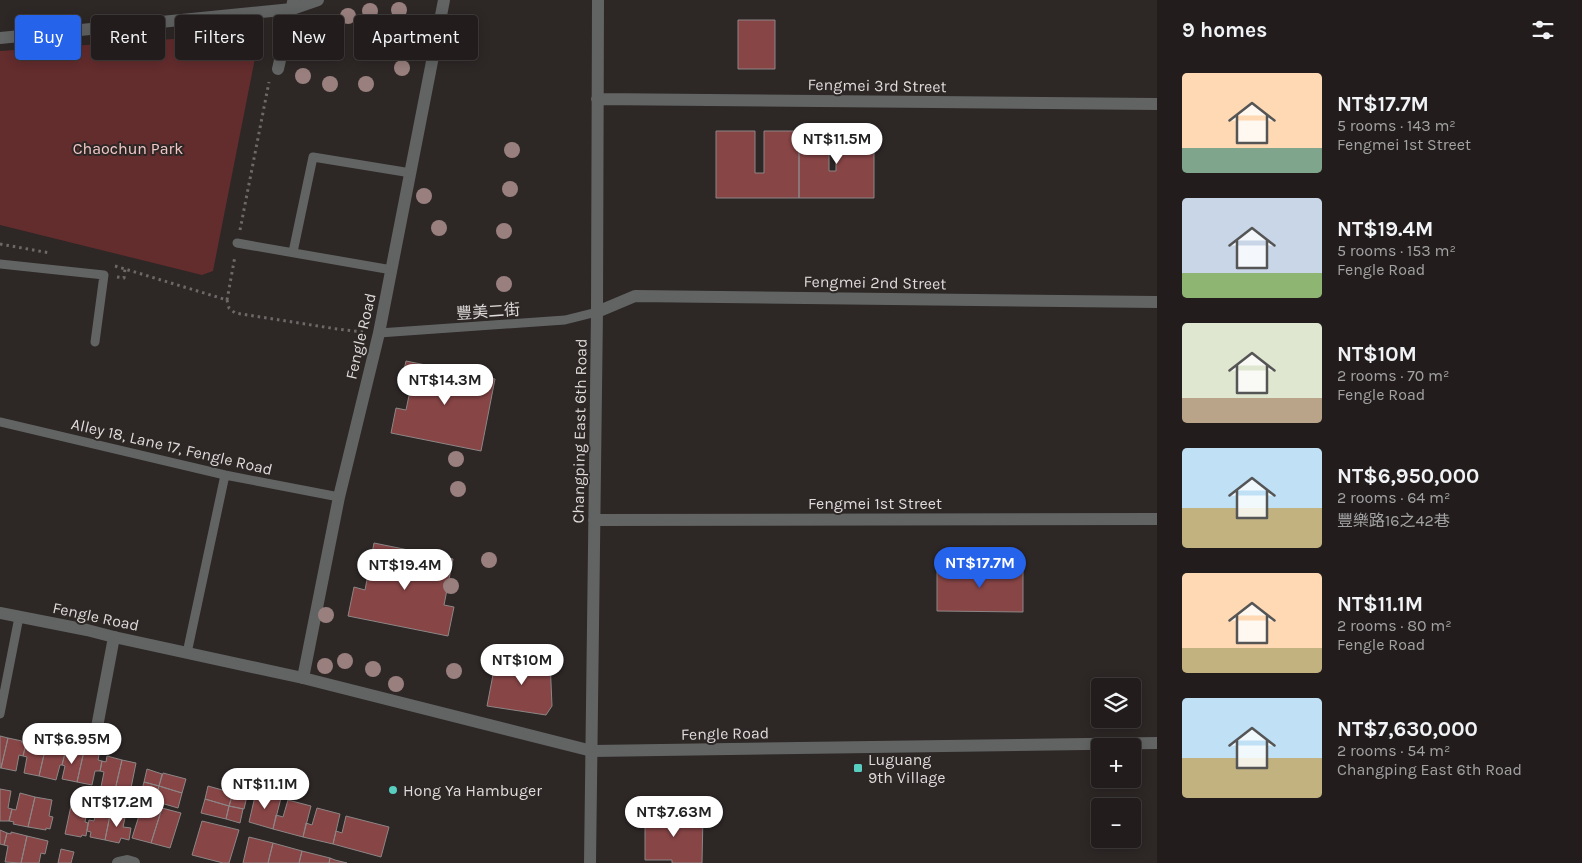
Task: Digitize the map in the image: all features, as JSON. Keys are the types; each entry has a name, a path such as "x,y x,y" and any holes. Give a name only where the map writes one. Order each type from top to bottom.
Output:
{"street":[{"path":"0,38 318,0"},
{"name":"Fengle Road","path":"303,678 339,497 379,333 444,0"},
{"name":"Changping East 6th Road","path":"590,863 597,312 598,0"},
{"path":"278,69 292,4"},
{"name":"Fengmei 3rd Street","path":"597,99 1157,104"},
{"name":"Fengmei 2nd Street","path":"597,312 635,296 1157,302"},
{"name":"Fengmei 1st Street","path":"594,520 1157,518"},
{"name":"Fengle Road","path":"0,613 87,630 303,678 592,751 1157,743"},
{"path":"94,743 114,637"},
{"path":"118,863 127,861 134,863"}],"lane":[{"path":"293,252 313,157 411,173"},
{"path":"237,243 392,270"},
{"path":"0,264 104,275 95,342"},
{"name":"豐美二街","path":"379,333 565,320 597,312"},
{"name":"Alley 18, Lane 17, Fengle Road","path":"0,422 225,475 339,497"},
{"path":"187,653 225,475"},
{"path":"0,714 19,617"}],"path":[{"path":"278,69 270,78 237,243 227,300 228,308 234,313 337,329 379,333"},
{"path":"0,244 55,254"},
{"path":"109,265 227,300"}],"green space":[{"name":"Chaochun Park","path":"175,39 175,60 255,60 213,271 202,275 0,225 0,51 15,50 15,60 81,60 81,45 91,45 91,60 165,60 165,40"}],"building":[{"path":"738,20 775,20 775,69 738,69"},
{"path":"716,131 755,131 755,173 764,173 764,131 799,131 799,198 716,198"},
{"path":"799,131 829,131 829,171 836,171 836,131 874,131 874,198 799,198"},
{"path":"406,361 495,379 481,451 391,433 396,408 406,410 411,386 401,384"},
{"path":"374,543 453,559 444,605 454,607 448,636 348,616 354,587 365,590"},
{"path":"937,566 1023,567 1023,612 937,611"},
{"path":"496,659 550,660 552,706 546,715 487,706"},
{"path":"0,736 8,738 1,768 0,768"},
{"path":"8,738 22,741 22,743 26,744 23,756 19,755 16,771 1,768"},
{"path":"30,743 46,746 39,776 24,773 27,757 23,756 26,744 30,745"},
{"path":"46,746 63,750 62,752 65,753 56,780 39,776"},
{"path":"69,748 84,751 77,782 62,779 65,766 62,765 65,753 68,753"},
{"path":"84,751 99,755 98,760 102,761 100,771 95,771 92,785 77,782"},
{"path":"107,756 122,760 115,790 101,787 104,772 100,771 102,761 106,762"},
{"path":"122,760 136,763 130,793 115,790"},
{"path":"147,769 162,774 159,786 144,782"},
{"path":"163,773 186,779 182,793 159,786"},
{"path":"144,782 159,786 155,801 140,797"},
{"path":"159,786 182,793 178,808 154,801"},
{"path":"208,786 233,793 229,806 205,799"},
{"path":"0,789 11,791 8,808 12,809 9,821 0,821"},
{"path":"256,792 281,798 273,829 249,822"},
{"path":"20,793 35,797 28,827 13,824 14,822 9,821 12,809 16,810"},
{"path":"233,793 247,796 244,809 229,806"},
{"path":"35,797 52,800 49,816 53,817 50,829 28,827"},
{"path":"205,799 229,806 226,819 201,813"},
{"path":"288,800 311,806 303,837 273,829 276,815 283,817"},
{"path":"72,801 88,805 85,822 88,823 86,836 65,834"},
{"path":"143,803 162,808 151,843 132,838"},
{"path":"229,806 243,809 240,823 226,819"},
{"path":"97,807 111,810 105,840 90,837 91,832 87,831 89,820 94,821"},
{"path":"162,808 181,813 170,848 151,843"},
{"path":"317,808 340,814 333,844 303,837 306,823 312,825"},
{"path":"111,810 126,813 123,827 131,828 129,840 121,838 119,843 105,840"},
{"path":"645,814 703,815 702,863 672,863 672,860 645,860"},
{"path":"346,816 389,827 381,857 333,844 336,831 342,833"},
{"path":"202,821 239,830 229,863 192,855"},
{"path":"0,830 7,833 4,845 0,844"},
{"path":"11,832 27,836 21,863 5,862 8,846 4,845 7,833 11,834"},
{"path":"27,836 48,841 45,854 41,853 39,863 21,863"},
{"path":"249,837 273,843 268,863 243,863"},
{"path":"273,843 302,851 299,863 268,863"},
{"path":"61,849 74,852 71,863 58,863"},
{"path":"302,851 330,858 329,863 299,863"},
{"path":"330,858 335,860 347,863 329,863"}],"place":[{"name":"Luguang 9th Village","path":"858,768"},
{"name":"Hong Ya Hambuger","path":"393,790"}]}
